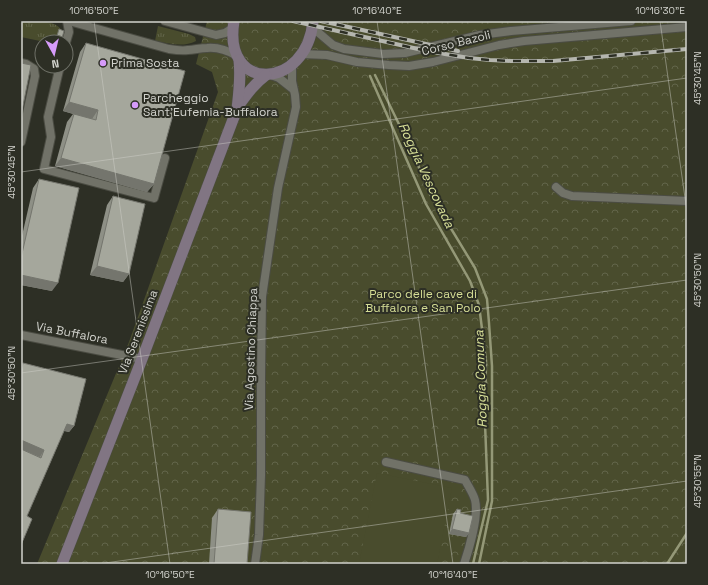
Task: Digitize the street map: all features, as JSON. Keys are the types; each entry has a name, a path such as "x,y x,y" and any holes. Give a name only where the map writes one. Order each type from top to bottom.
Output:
{"main road":[{"name":"Via Serenissima","path":"233,24 233,40 238,58 240,84 237,109"},
{"name":"Via Serenissima","path":"62,564 237,109 248,92 259,80 268,75 284,70 292,65 306,46 310,38 313,25"},
{"path":"238,58 244,66 251,71 268,75"}],"street":[{"path":"68,34 68,21 178,51 212,48 225,50 238,58"},
{"path":"165,21 216,35 225,33 233,24"},
{"name":"Corso Bazoli","path":"313,25 333,45 344,49 383,54 404,54 480,35 631,21"},
{"name":"Corso Bazoli","path":"301,54 327,55 357,62 409,66 433,62 499,45 524,41 687,27"},
{"path":"21,63 34,69 35,76 21,142"},
{"name":"Via Agostino Chiappa","path":"255,564 259,535 262,476 262,297 278,188 296,107 292,81 292,65"},
{"path":"58,74 48,117 51,137 44,169 154,198 165,158"},
{"path":"268,75 279,78 293,89"},
{"path":"556,187 563,193 572,196 687,202"},
{"name":"Via Buffalora","path":"21,335 142,359"},
{"path":"386,462 465,480 475,499 476,514 468,553 464,564"}],"green space":[{"path":"21,21 49,22 61,29 63,34 34,34 34,40 21,37"},
{"name":"Parco delle cave di Buffalora e San Polo","path":"207,21 687,21 687,564 37,564 129,342 218,92 212,72 196,64"},
{"path":"158,26 189,34 195,37 196,41 181,45 155,41"},
{"path":"377,473 452,488 437,564 359,564"}],"building":[{"path":"59,29 64,31 63,34 58,34"},
{"path":"86,43 185,71 154,184 61,158 74,114 96,120 98,110 69,102"},
{"path":"21,63 31,65 21,116"},
{"path":"39,179 79,188 58,283 21,275 21,258"},
{"path":"113,196 145,204 129,274 97,266"},
{"path":"23,363 86,379 74,426 67,424 27,516 32,519 21,545 21,449 41,458 44,450 21,440 21,372"},
{"path":"218,509 251,512 247,564 214,564"},
{"path":"457,509 461,510 460,513 473,516 469,533 452,529"}],"waterway":[{"name":"Roggia Comuna","path":"375,75 413,153 430,194 475,268 487,299 492,366 492,501 479,564"},
{"name":"Roggia Vescovada","path":"370,76 426,204 470,281 479,305 486,361 485,423 488,500 473,564"},
{"path":"667,564 687,533"}],"railway":[{"path":"293,21 427,51 490,60 553,61 687,49"},
{"path":"321,21 458,51"}],"place":[{"name":"Prima Sosta","path":"103,63"},
{"name":"Parcheggio Sant'Eufemia-Buffalora","path":"135,105"}]}
